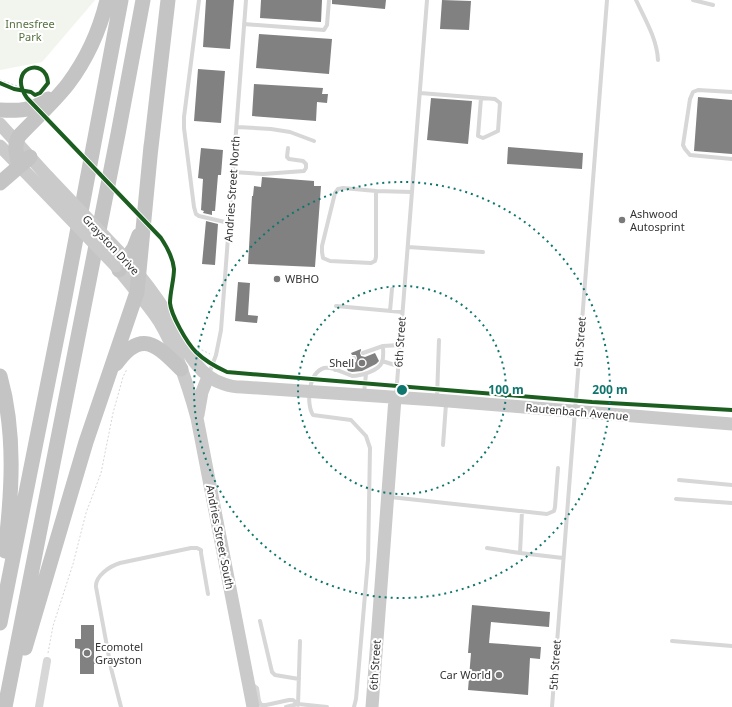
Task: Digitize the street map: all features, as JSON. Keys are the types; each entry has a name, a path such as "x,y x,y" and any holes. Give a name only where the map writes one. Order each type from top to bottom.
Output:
{"highway":[{"path":"0,182 24,161 16,150 16,142 19,136 68,84 87,53 107,0"},
{"path":"0,623 64,302 121,0"},
{"path":"4,707 118,134 143,0"},
{"path":"121,263 137,242 141,226 168,0"},
{"path":"0,110 22,110 34,108 41,104 58,89 87,53"},
{"path":"8,707 81,457 137,292 140,275 151,146"},
{"path":"108,374 122,355 134,346 144,343 160,349 181,369"},
{"path":"0,376 6,404 12,475 0,599"}],"main road":[{"path":"0,124 16,142"},
{"name":"Grayston Drive","path":"0,146 48,177 121,263 137,292 159,321 181,369"},
{"name":"Grayston Drive","path":"24,161 38,185 121,263 140,275 168,315 191,357 208,377"},
{"name":"Andries Street South","path":"181,369 197,418 253,707"},
{"name":"Rautenbach Avenue","path":"208,377 217,382 230,386 732,424"},
{"path":"197,418 202,392 208,377"},
{"name":"6th Street","path":"372,707 395,398"}],"street":[{"path":"39,707 47,661"}],"lane":[{"path":"199,0 184,117 184,128 194,207 196,214 199,216 229,223"},
{"name":"Andries Street North","path":"208,377 216,355 221,330 246,0"},
{"path":"244,24 324,30 327,25 329,0"},
{"name":"6th Street","path":"395,398 427,0"},
{"name":"5th Street","path":"552,707 606,0"},
{"path":"636,0 652,34 658,60"},
{"path":"693,0 713,5"},
{"path":"732,92 698,90 693,92 690,98 684,145 685,149 690,155 732,159"},
{"path":"420,93 495,99 500,103 498,131 483,138 478,136 481,98"},
{"path":"237,127 271,129 290,132 304,139 314,141"},
{"path":"233,172 263,174 304,171 306,164 303,161 289,159 287,157 288,148"},
{"path":"376,192 375,261 371,263 330,261 323,258 322,246 335,192 338,189 343,188 376,192 412,192"},
{"path":"408,247 483,252"},
{"path":"390,311 392,289"},
{"path":"336,306 402,312"},
{"path":"439,340 443,445"},
{"path":"363,353 383,346 400,345"},
{"path":"354,707 356,699 368,560 370,448 366,436 351,420 313,415 310,411 309,392 312,379 318,371 327,368 351,376 366,374 380,365 382,361 383,346"},
{"path":"335,370 354,358"},
{"path":"382,361 398,366"},
{"path":"364,396 366,374"},
{"path":"388,497 547,514 554,511 558,468"},
{"path":"679,480 732,485"},
{"path":"676,500 732,503"},
{"path":"520,553 522,511"},
{"path":"121,707 111,668 97,594 96,583 98,578 113,566 120,563 197,548 201,550 208,594"},
{"path":"487,548 563,558"},
{"path":"260,621 272,672 275,675 299,679"},
{"path":"298,706 300,641"},
{"path":"672,641 732,646"},
{"path":"248,684 257,688 261,705 293,700 298,706"},
{"path":"286,707 327,707"}],"path":[{"path":"0,80 32,92 35,95 40,93 48,83 48,76 45,71 38,68 26,70 22,76 20,84 22,91 161,238 173,261 174,270 171,305"},
{"path":"0,83 32,92"},
{"path":"192,346 199,354"},
{"path":"197,348 206,353 216,355"},
{"path":"47,661 53,626 73,564 86,513 101,473 113,413 123,377 129,364"}],"green space":[{"name":"Innesfree Park","path":"0,0 95,0 42,62 0,70"}],"building":[{"path":"206,0 234,0 230,49 203,47"},
{"path":"261,0 322,0 321,22 260,18"},
{"path":"332,0 386,0 385,9 332,4"},
{"path":"442,0 471,1 469,30 440,29"},
{"path":"259,34 332,39 329,74 256,68"},
{"path":"198,69 225,71 221,123 194,121"},
{"path":"254,84 323,88 322,94 328,94 327,103 317,102 316,121 252,116"},
{"path":"698,97 732,100 732,154 694,151"},
{"path":"431,98 472,101 468,144 427,140"},
{"path":"508,147 583,153 582,169 507,164"},
{"path":"201,148 223,150 221,175 218,175 215,211 212,211 212,215 203,213 204,211 201,210 203,179 198,178"},
{"path":"262,177 314,181 314,186 321,186 315,267 248,264 252,196 254,186 261,187"},
{"path":"206,221 218,224 215,265 202,264"},
{"path":"238,282 250,283 248,315 258,316 257,323 235,321"},
{"path":"361,349 361,356 365,357 375,353 379,361 362,371 348,371 346,367 356,362 357,358 356,355 352,355 351,353"},
{"path":"472,605 550,612 549,627 491,622 489,643 541,647 540,659 530,658 528,695 468,690 471,653 468,653"},
{"name":"Ecomotel Grayston","path":"81,625 94,625 94,658 100,658 100,664 94,664 94,674 80,674 80,649 75,648 75,639 81,639"}],"cycle path":[{"path":"0,83 14,89 31,92 35,95 40,93 48,83 46,74 41,69 35,68 29,69 24,73 21,79 22,88 27,98 161,238 169,253 174,269 170,303 176,321 188,342 196,352 210,363 227,372 592,402 732,410"}],"place":[{"name":"Ashwood Autosprint","path":"622,220"},
{"name":"WBHO","path":"277,279"},
{"name":"Shell","path":"362,363"},
{"name":"Ecomotel Grayston","path":"87,653"},
{"name":"Car World","path":"499,675"}]}
